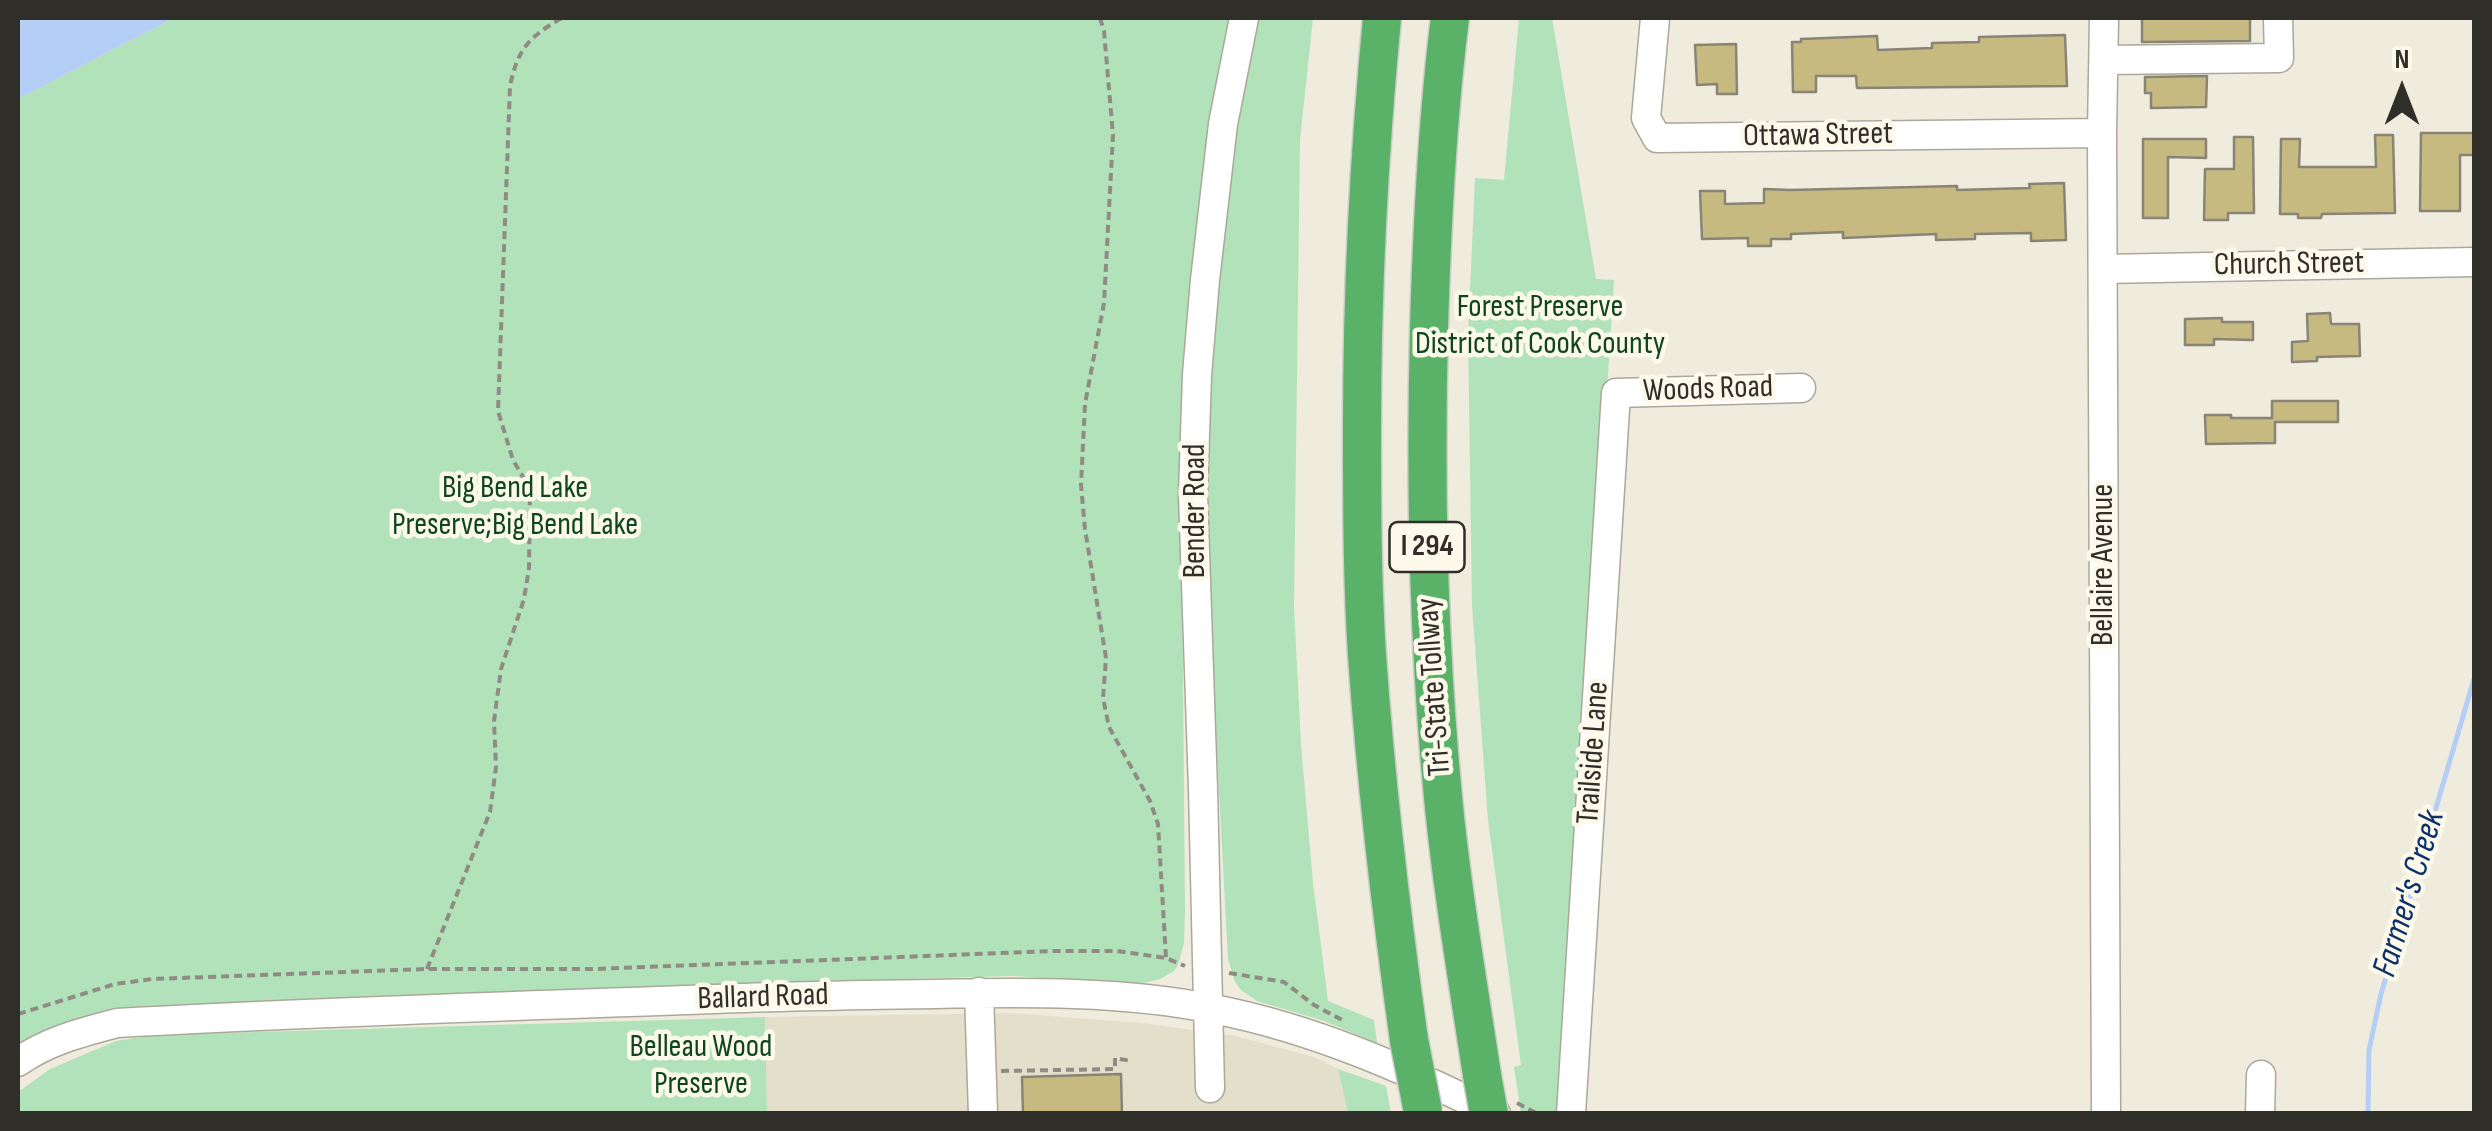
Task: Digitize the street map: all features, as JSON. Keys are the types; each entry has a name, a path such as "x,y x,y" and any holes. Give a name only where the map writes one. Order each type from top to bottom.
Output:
{"highway":[{"name":"Tri-State Tollway","path":"1382,18 1363,294 1362,499 1367,651 1379,810 1409,1040 1423,1113"},
{"name":"Tri-State Tollway","path":"1450,18 1432,218 1426,538 1443,798 1482,1075 1492,1114"}],"street":[{"name":"Bender Road","path":"1210,1088 1193,494 1197,375 1223,124 1244,18"},
{"name":"Ottawa Street","path":"1655,18 1646,118 1657,138 2102,133"},
{"name":"Bellaire Avenue","path":"2104,18 2106,1114"},
{"path":"2105,60 2279,58 2278,18"},
{"name":"Church Street","path":"2104,268 2474,262"},
{"name":"Woods Road","path":"1616,393 1800,388"},
{"name":"Trailside Lane","path":"1571,1114 1616,393"},
{"path":"979,992 983,1114"},
{"name":"Ballard Road","path":"18,1062 49,1044 118,1023 778,996 1060,994 1158,1001 1263,1020 1422,1077 1492,1114"},
{"path":"2260,1114 2261,1075"}],"path":[{"path":"426,969 490,812 496,767 494,721 502,669 529,568 530,489 513,460 498,411 510,86 515,61 526,43 562,18"},
{"path":"18,1014 138,980 426,969 595,969 1054,951 1118,951 1166,958 1158,824 1150,801 1109,727 1103,698 1106,658 1081,485 1085,404 1104,303 1113,136 1100,18"},
{"path":"982,1071 1115,1069 1115,1058 1131,1061"}],"shaded area":[{"path":"1009,1013 1142,1023 1236,1036 1314,1057 1338,1069 1348,1113 767,1113 765,1017"}],"green space":[{"name":"Big Bend Lake Preserve;Big Bend Lake","path":"174,18 1232,18 1204,168 1183,397 1185,911 1184,943 1174,971 1139,984 1012,976 831,981 100,1015 62,1023 18,1044 18,99"},
{"path":"1257,18 1313,18 1300,140 1294,607 1301,745 1328,1001 1374,1020 1377,1043 1324,1021 1257,1001 1235,982 1228,959 1206,498 1221,257"},
{"name":"Forest Preserve District of Cook County","path":"1519,18 1552,18 1596,279 1614,280 1559,1113 1521,1113 1514,1067 1521,1065 1488,820 1472,606 1468,335 1475,178 1504,180"},
{"name":"Belleau Wood Preserve","path":"765,1017 767,1113 18,1113 18,1092 50,1069 116,1041 154,1035"},
{"path":"1338,1069 1386,1086 1391,1113 1348,1113"}],"water":[{"path":"18,18 174,18 18,99"}],"building":[{"path":"2142,18 2250,18 2250,41 2142,42"},
{"path":"2065,35 2067,86 1857,88 1856,76 1816,76 1816,92 1793,92 1792,42 1801,39 1877,36 1878,50 1979,42 1979,37"},
{"path":"1736,44 1737,94 1717,94 1717,84 1697,85 1695,45"},
{"path":"2207,76 2206,107 2151,108 2151,93 2145,93 2145,77"},
{"path":"2421,133 2474,133 2474,155 2460,155 2460,211 2420,211"},
{"path":"2375,135 2393,135 2395,213 2322,214 2321,218 2280,214 2281,139 2300,139 2299,167 2376,167"},
{"path":"2234,137 2253,137 2254,213 2228,213 2228,220 2204,220 2205,169 2234,169"},
{"path":"2143,139 2206,139 2206,158 2168,157 2168,218 2143,218"},
{"path":"2064,183 2066,240 2031,241 2031,233 1975,234 1975,239 1936,240 1936,234 1843,238 1843,232 1791,234 1791,239 1771,239 1771,246 1748,246 1748,238 1702,239 1700,191 1725,191 1725,204 1764,203 1764,189 1957,186 1957,190"},
{"path":"2330,313 2331,324 2359,324 2360,356 2292,362 2292,342 2308,341 2307,314"},
{"path":"2222,318 2222,322 2253,322 2253,340 2214,339 2214,345 2185,345 2185,319"},
{"path":"2272,401 2338,401 2338,422 2275,422 2275,443 2206,444 2205,415 2272,418"},
{"path":"1121,1074 1122,1114 1023,1114 1022,1077"}],"waterway":[{"name":"Farmer's Creek","path":"2368,1114 2369,1050 2381,994 2474,679"}]}
